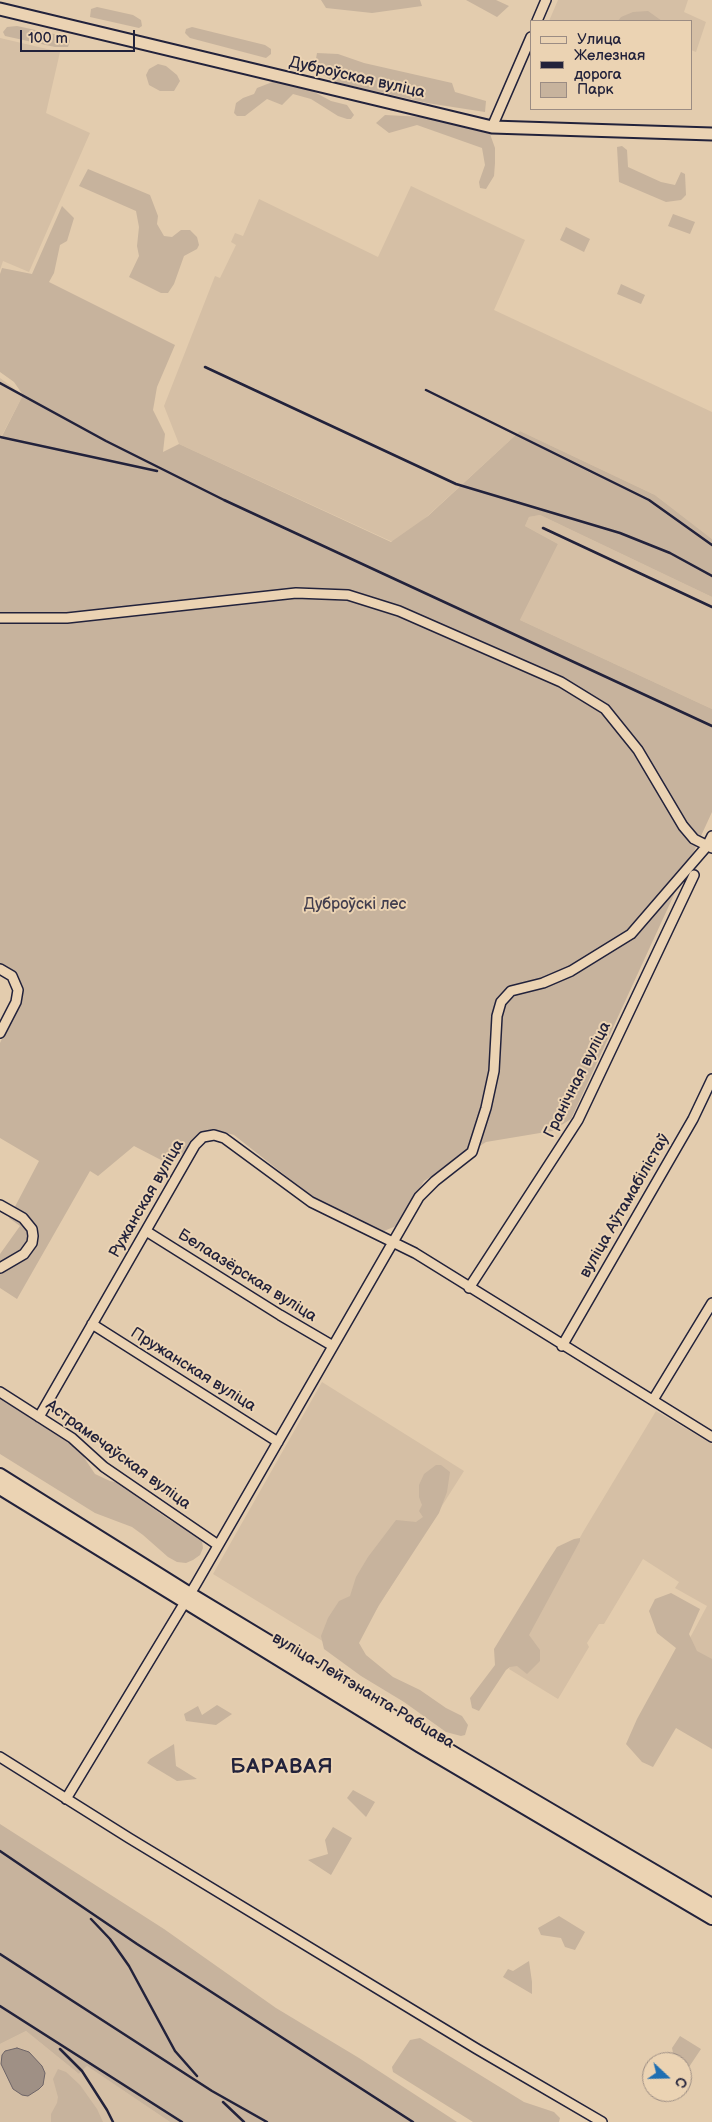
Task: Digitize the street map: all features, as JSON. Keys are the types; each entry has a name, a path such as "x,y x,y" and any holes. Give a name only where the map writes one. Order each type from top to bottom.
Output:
{"highway":[{"name":"вуліца Лейтэнанта Рабцава","path":"0,1475 187,1598"},
{"name":"вуліца Лейтэнанта Рабцава","path":"0,1488 187,1598 712,1918"},
{"name":"вуліца Лейтэнанта Рабцава","path":"439,1751 712,1904"}],"main road":[{"name":"Дуброўская вуліца","path":"0,8 492,127 712,134"}],"street":[{"path":"537,20 546,0"},
{"path":"492,127 530,38"},
{"path":"0,618 67,618 296,593 348,595 390,609 561,682 605,710 638,750 683,826 694,839 710,847"},
{"path":"66,1799 187,1598 419,1197 435,1181 472,1152 486,1108 494,1070 497,1016 505,996 511,991 544,983 571,971 632,934 710,847 712,836"},
{"name":"Гранічная вуліца","path":"469,1288 578,1120 694,875"},
{"path":"0,969 12,976 17,986 18,996 0,1033"},
{"name":"вуліца Аўтамабілістаў","path":"562,1346 693,1119 712,1079"},
{"name":"Ружанская вуліца","path":"38,1417 198,1141 203,1137 214,1135 224,1138 312,1202 355,1225 393,1242"},
{"path":"0,1205 23,1218 32,1229 33,1236 32,1242 24,1254 0,1268"},
{"name":"Белаазёрская вуліца","path":"146,1230 280,1315 333,1346"},
{"path":"393,1242 415,1253 562,1346 712,1437"},
{"path":"653,1400 712,1303"},
{"name":"Пружанская вуліца","path":"92,1324 278,1442"},
{"name":"Астрамечаўская вуліца","path":"0,1392 80,1444 95,1460 108,1470 130,1483 218,1545"},
{"path":"0,1757 469,2044 602,2122"}],"shaded area":[{"path":"558,0 688,0 684,12 706,22 696,52 692,50 692,20 549,20"},
{"path":"0,38 60,52 46,113 90,133 29,272 3,261 0,270"},
{"path":"411,186 525,240 494,310 712,412 712,539 655,495 520,431 397,544 179,444 164,406 215,276 220,278 236,245 231,242 235,233 243,236 259,199 378,257"},
{"path":"0,378 23,395 0,439"},
{"path":"540,515 712,597 712,709 520,620 558,544 525,526 529,517"},
{"path":"322,1382 464,1471 347,1656 213,1574"},
{"path":"656,1411 712,1444 712,1747 652,1709 707,1606 675,1588 679,1582 643,1559 604,1624 599,1624 587,1643 589,1647 558,1699 509,1669 583,1532"},
{"path":"26,2031 79,2074 87,2066 170,2122 0,2122 0,2044"},
{"path":"17,2048 29,2052 42,2066 45,2073 43,2085 28,2096 22,2095 13,2089 1,2064 2,2055 5,2051"}],"green space":[{"path":"321,0 420,0 422,6 372,13 326,8"},
{"path":"466,0 496,0 509,6 497,17"},
{"path":"97,7 133,15 141,20 142,26 139,28 90,17 91,9"},
{"path":"648,11 661,20 619,20 621,17 633,12"},
{"path":"17,26 68,37 70,41 68,47 55,47 5,36 3,32 7,27"},
{"path":"192,27 265,45 271,49 271,54 266,58 190,38 185,33 186,29"},
{"path":"317,53 338,54 364,63 452,83 455,92 486,101 485,112 427,103 335,82 314,70"},
{"path":"158,64 166,66 177,75 180,81 174,91 160,91 149,85 146,75 149,69"},
{"path":"275,81 307,88 331,101 347,105 354,115 351,119 338,116 311,99 293,94 282,105 267,99 245,116 237,116 234,113 236,103 254,94 257,88"},
{"path":"385,115 424,117 490,134 495,148 495,163 494,176 486,189 480,188 479,182 485,165 482,148 417,125 389,133 376,123"},
{"path":"622,146 627,150 628,167 661,182 675,185 681,172 685,174 686,195 681,200 666,202 619,182 617,147"},
{"path":"88,169 150,195 158,216 157,224 164,236 172,237 181,230 190,230 197,237 199,245 197,249 184,256 174,284 168,293 161,293 129,277 139,256 137,246 139,227 136,211 79,186"},
{"name":"Дуброўскі лес","path":"62,206 74,218 67,241 60,245 54,273 49,282 175,345 157,387 153,410 165,434 163,452 179,444 391,542 428,516 520,431 655,495 712,539 712,597 540,515 529,517 525,526 558,544 520,620 712,709 712,812 571,1119 552,1131 486,1142 424,1181 396,1226 384,1231 378,1231 319,1202 234,1135 212,1130 202,1134 183,1154 171,1162 163,1161 134,1146 98,1176 90,1171 17,1299 0,1288 0,1254 20,1226 9,1218 39,1161 0,1138 0,1043 21,1000 22,987 17,975 0,963 0,440 23,395 14,382 0,372 0,274 2,268 32,274"},
{"path":"673,214 695,222 690,234 668,226"},
{"path":"566,227 590,239 584,252 560,240"},
{"path":"621,284 645,295 641,304 617,294"},
{"path":"0,1398 73,1446 81,1453 95,1474 110,1481 125,1484 136,1496 168,1519 198,1536 202,1541 203,1548 200,1555 186,1563 177,1562 168,1557 132,1527 95,1513 0,1454"},
{"path":"436,1465 441,1465 450,1472 447,1492 439,1513 379,1605 359,1643 366,1655 393,1677 420,1690 446,1708 462,1716 468,1725 465,1735 461,1736 446,1732 404,1702 361,1676 324,1649 321,1636 328,1618 339,1601 350,1596 356,1577 368,1557 396,1520 416,1522 423,1517 419,1511 422,1505 419,1497 419,1485 424,1474"},
{"path":"580,1538 529,1635 540,1650 540,1661 527,1674 517,1666 510,1667 506,1670 479,1711 472,1708 470,1698 495,1665 494,1649 546,1564 557,1547"},
{"path":"671,1593 700,1609 689,1634 697,1651 712,1659 712,1749 676,1728 653,1767 642,1762 626,1744 637,1719 676,1648 657,1633 649,1611 655,1599"},
{"path":"217,1705 232,1714 216,1725 186,1721 184,1714 198,1706 202,1715"},
{"path":"174,1744 176,1766 197,1779 177,1781 147,1763 150,1759"},
{"path":"353,1790 375,1802 366,1817 347,1798"},
{"path":"0,1824 164,1929 276,2008 359,2058 457,2122 170,2122 87,2066 79,2074 26,2031 0,2044"},
{"path":"333,1827 352,1838 331,1875 308,1860 328,1854 325,1840"},
{"path":"559,1916 585,1932 575,1950 565,1947 561,1938 541,1935 538,1928"},
{"path":"529,1961 532,1994 503,1977 508,1969 513,1971"},
{"path":"680,2036 701,2049 692,2062 692,2052 673,2052 672,2048"},
{"path":"420,2038 524,2102 554,2112 560,2118 559,2122 473,2122 393,2072 392,2067 410,2040"},
{"path":"58,2069 66,2072 80,2085 97,2109 103,2122 51,2122 51,2114 58,2097 53,2079"}],"railway":[{"path":"205,367 456,484 620,533 670,553 712,576"},
{"path":"0,383 106,441 224,500 712,726"},
{"path":"426,390 649,500 712,545"},
{"path":"0,437 157,471"},
{"path":"543,528 712,607"},
{"path":"0,1851 137,1944 413,2122"},
{"path":"91,1919 110,1939 129,1966 175,2051 197,2076"},
{"path":"0,1954 212,2091 267,2122"},
{"path":"0,2006 182,2122"},
{"path":"60,2049 82,2071 113,2122"},
{"path":"223,2102 244,2122"}],"district":[{"name":"БАРАВАЯ","path":"282,1768"}]}
